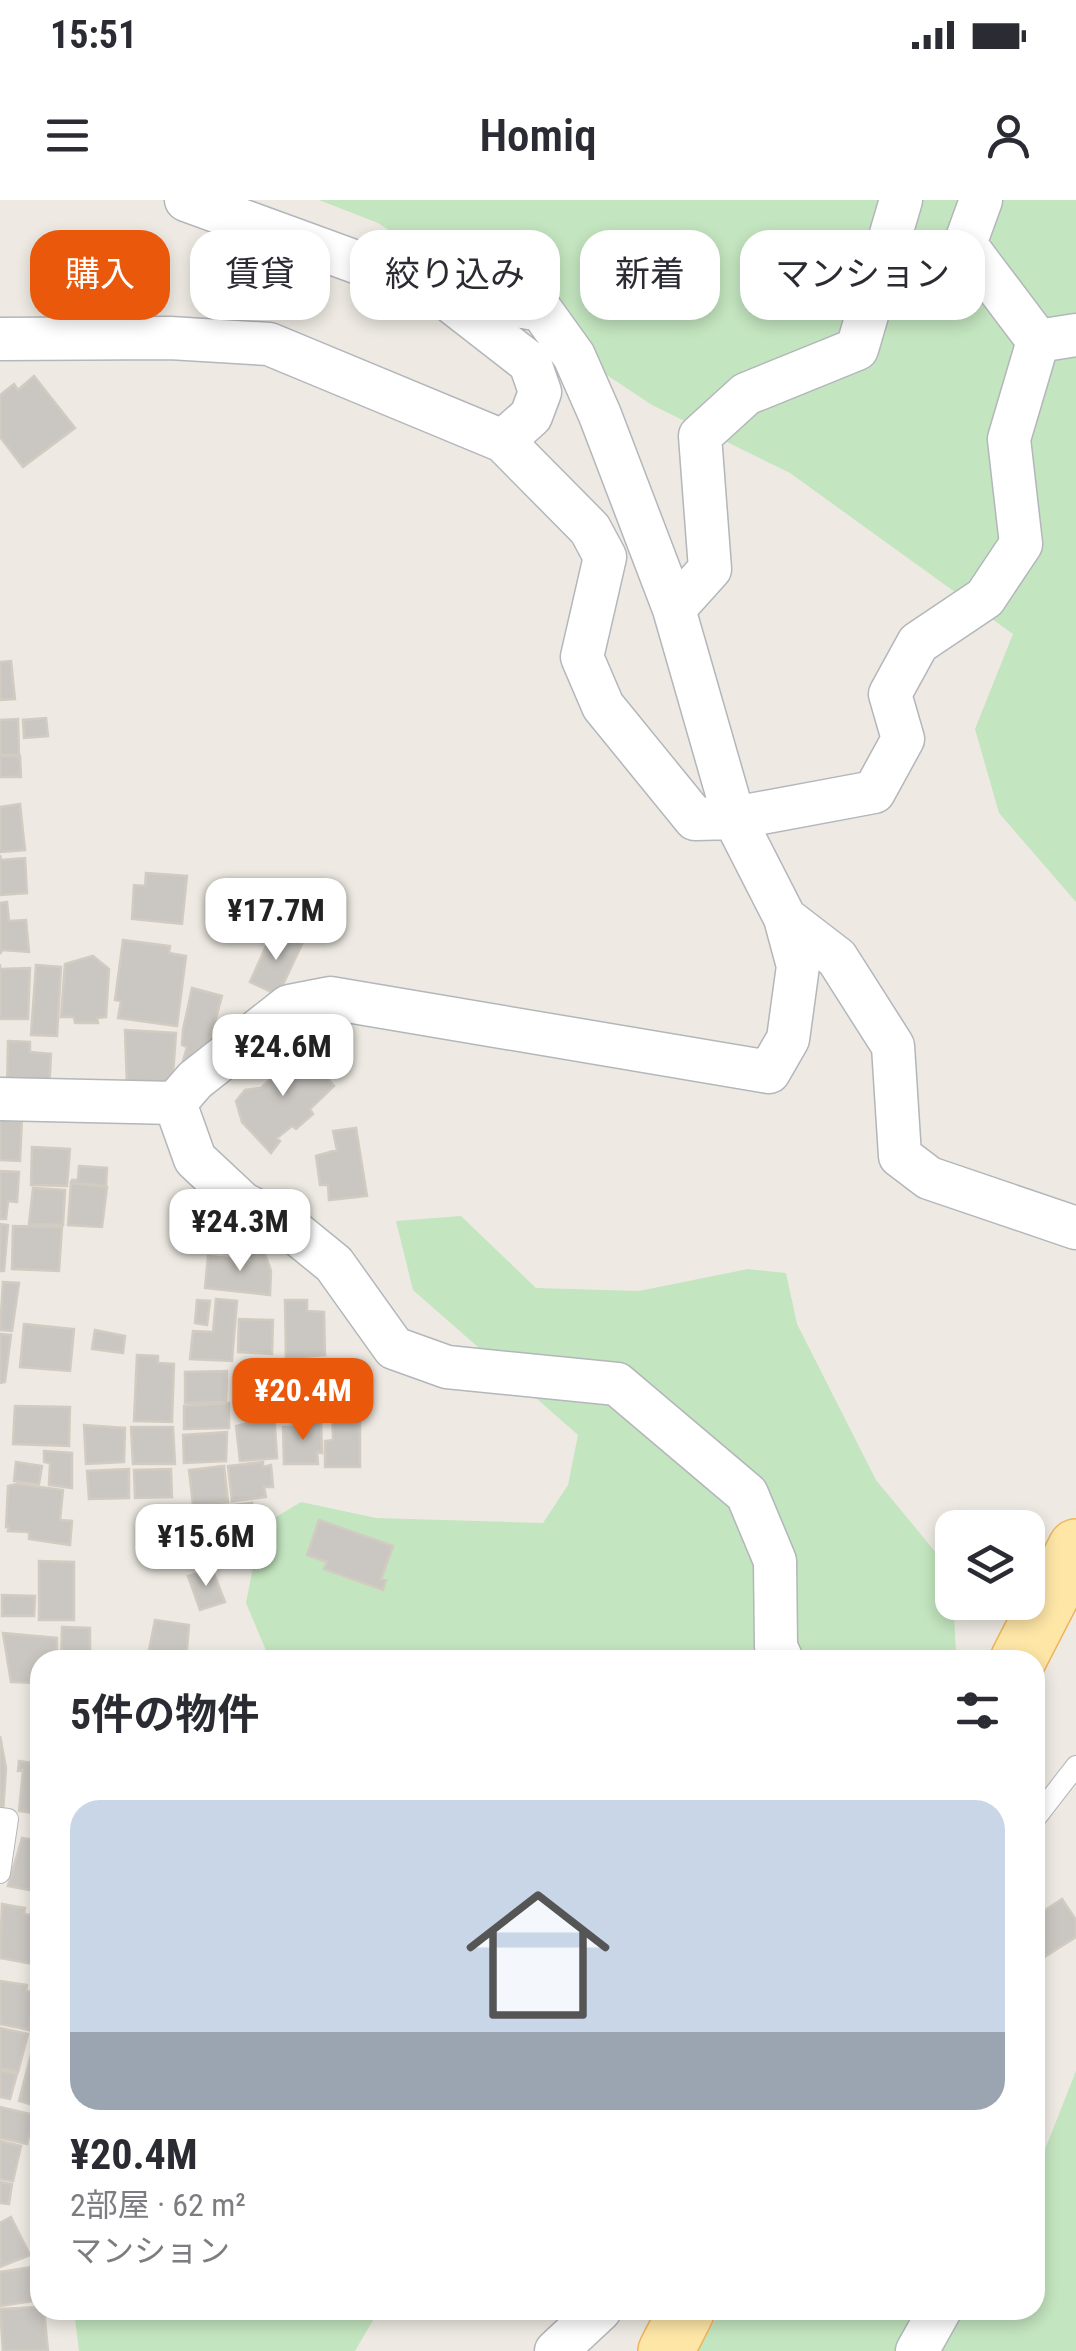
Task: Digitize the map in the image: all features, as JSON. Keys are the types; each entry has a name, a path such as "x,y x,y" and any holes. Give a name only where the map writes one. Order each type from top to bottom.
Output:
{"main road":[{"path":"1023,1650 1076,1548"},
{"path":"666,2351 682,2320"}],"street":[{"path":"186,200 350,260"},
{"path":"674,608 710,569 700,436 746,394 857,349 902,200"},
{"path":"0,339 170,338 269,344 503,442 590,529 605,557 582,657 603,706 694,819 734,818 874,792 903,739 890,694 918,643 985,598 1022,544 1009,439 1057,338 965,244 980,200"},
{"path":"475,320 530,363 540,392 531,416 503,442"},
{"path":"175,1103 195,1080 289,1006 330,998 769,1072 788,1039 798,966 784,918 734,818 674,608 574,356 548,320"},
{"path":"784,918 837,958 893,1046 900,1156 929,1178 1076,1228"},
{"path":"0,1099 175,1103"},
{"path":"175,1103 195,1159 242,1203 291,1229 334,1264 394,1348 447,1368 617,1384 747,1494 775,1560 777,1650"},
{"path":"556,2351 589,2320"},
{"path":"917,2351 934,2320"}],"lane":[{"path":"1045,1806 1076,1766"},
{"path":"0,1818 8,1819 0,1873"}],"green space":[{"path":"319,200 1076,200 1076,902 999,813 975,729 1013,634 790,473 652,405 524,320 560,320 560,230 389,230"},
{"path":"461,1216 536,1288 639,1291 748,1269 786,1273 797,1324 876,1480 935,1551 935,1620 954,1620 956,1650 266,1650 246,1603 261,1526 301,1502 376,1518 543,1523 568,1485 578,1435 413,1290 396,1221"},
{"path":"1076,2071 1076,2351 697,2351 715,2320 1045,2320 1045,2149"},
{"path":"75,2320 373,2320 355,2351 79,2351"}],"building":[{"path":"34,376 75,428 23,467 0,437 0,395 14,384 18,390"},
{"path":"11,661 15,699 0,700 0,662"},
{"path":"46,718 48,736 24,738 23,720"},
{"path":"18,719 19,755 0,755 0,720"},
{"path":"0,756 20,756 21,777 0,777"},
{"path":"20,804 25,850 0,852 0,807"},
{"path":"0,855 1,860 25,858 27,893 0,895"},
{"path":"146,873 187,876 182,924 132,919 134,885 145,886"},
{"path":"7,902 9,921 26,920 29,952 2,950 0,954 0,903"},
{"path":"273,931 302,944 278,995 250,982"},
{"path":"123,940 170,946 169,953 186,956 177,1026 118,1018 121,1001 115,1000"},
{"path":"93,956 109,969 106,1017 97,1018 98,1023 75,1023 74,1017 61,1017 65,964"},
{"path":"36,965 61,967 57,1036 31,1035"},
{"path":"30,968 28,1019 0,1019 0,969"},
{"path":"192,988 222,996 203,1065 183,1061 187,1047 182,1045 183,1030"},
{"path":"125,1030 176,1033 172,1089 127,1087"},
{"path":"8,1041 30,1042 30,1052 51,1054 49,1093 7,1091"},
{"path":"295,1052 305,1054 334,1086 310,1109 313,1114 296,1129 292,1126 277,1138 280,1141 271,1153 242,1122 236,1101 245,1090 261,1088 274,1076 277,1061"},
{"path":"0,1116 22,1117 20,1161 0,1160"},
{"path":"356,1128 367,1196 329,1200 328,1185 320,1185 316,1156 337,1150 333,1131"},
{"path":"32,1147 70,1149 67,1186 31,1185"},
{"path":"79,1166 107,1168 106,1186 71,1183 78,1180"},
{"path":"0,1171 19,1172 17,1202 8,1201 6,1219 0,1219"},
{"path":"71,1183 107,1187 102,1227 68,1225"},
{"path":"33,1188 65,1190 63,1225 29,1224"},
{"path":"225,1204 228,1226 242,1224 245,1247 204,1252 198,1208"},
{"path":"0,1224 8,1225 4,1271 0,1271"},
{"path":"13,1226 62,1227 59,1271 12,1269"},
{"path":"262,1246 271,1271 270,1295 205,1288 208,1256 250,1260 246,1252"},
{"path":"3,1282 19,1283 12,1331 0,1330"},
{"path":"216,1299 237,1301 232,1361 190,1359 193,1331 213,1332"},
{"path":"197,1300 210,1301 207,1325 195,1323"},
{"path":"285,1300 307,1300 307,1311 324,1312 325,1355 286,1358"},
{"path":"239,1319 273,1320 272,1354 238,1352"},
{"path":"24,1324 74,1329 70,1371 20,1367"},
{"path":"95,1330 125,1336 123,1353 92,1349"},
{"path":"0,1334 11,1335 5,1382 0,1383"},
{"path":"137,1355 158,1356 158,1363 174,1364 172,1422 134,1421"},
{"path":"272,1360 276,1404 243,1407 242,1400 238,1400 235,1376 245,1375 245,1362"},
{"path":"295,1365 322,1365 324,1410 282,1412 281,1372 295,1372"},
{"path":"227,1371 226,1402 185,1403 185,1372"},
{"path":"229,1403 229,1428 184,1429 184,1406"},
{"path":"360,1403 360,1467 325,1467 325,1441 333,1440 332,1404"},
{"path":"15,1406 70,1407 69,1446 13,1444"},
{"path":"274,1410 277,1458 240,1461 236,1426 263,1420 262,1412"},
{"path":"321,1420 322,1453 317,1452 318,1464 284,1464 283,1427 303,1427 303,1421"},
{"path":"84,1425 125,1428 124,1462 86,1464"},
{"path":"131,1427 173,1427 175,1464 133,1464"},
{"path":"227,1432 226,1461 184,1463 183,1435"},
{"path":"44,1451 72,1453 72,1488 49,1485 50,1463 44,1462"},
{"path":"16,1462 42,1466 39,1484 14,1481"},
{"path":"263,1462 263,1467 271,1465 273,1487 264,1487 266,1497 232,1501 228,1466"},
{"path":"224,1466 228,1502 193,1505 189,1470"},
{"path":"129,1469 129,1498 89,1499 87,1471"},
{"path":"171,1469 172,1497 135,1498 134,1470"},
{"path":"8,1486 63,1490 60,1520 72,1521 70,1545 29,1539 29,1532 8,1531"},
{"path":"252,1503 254,1525 244,1526 245,1535 240,1536 240,1543 207,1547 207,1542 203,1542 200,1509"},
{"path":"319,1520 393,1546 381,1579 386,1580 383,1590 324,1569 327,1562 307,1555"},
{"path":"39,1561 74,1562 74,1620 39,1620"},
{"path":"212,1569 225,1602 200,1610 188,1576"},
{"path":"2,1595 35,1596 34,1616 2,1616"},
{"path":"155,1620 189,1625 187,1650 149,1650"},
{"path":"62,1627 90,1628 90,1650 61,1650"},
{"path":"3,1633 57,1638 57,1650 30,1650 30,1683 11,1682"},
{"path":"0,1736 6,1768 3,1812 0,1812"},
{"path":"19,1761 30,1763 30,1813 19,1811 23,1770 18,1771"},
{"path":"22,1838 30,1839 30,1890 8,1886"},
{"path":"1062,1899 1076,1920 1076,1937 1045,1957 1045,1910"},
{"path":"2,1904 25,1908 24,1914 30,1915 30,1963 0,1958"},
{"path":"0,1981 27,1985 29,2030 0,2024"},
{"path":"0,2028 28,2034 18,2072 0,2068"},
{"path":"30,2059 30,2104 19,2101"},
{"path":"0,2070 17,2074 10,2099 0,2097"},
{"path":"0,2107 30,2114 27,2144 0,2138"},
{"path":"0,2141 21,2146 13,2181 0,2179"},
{"path":"0,2182 12,2184 9,2204 0,2203"},
{"path":"11,2217 30,2255 0,2267 0,2223"},
{"path":"30,2267 30,2302 0,2306 0,2272"},
{"path":"30,2308 30,2320 45,2320 48,2351 3,2351 0,2309"}]}
